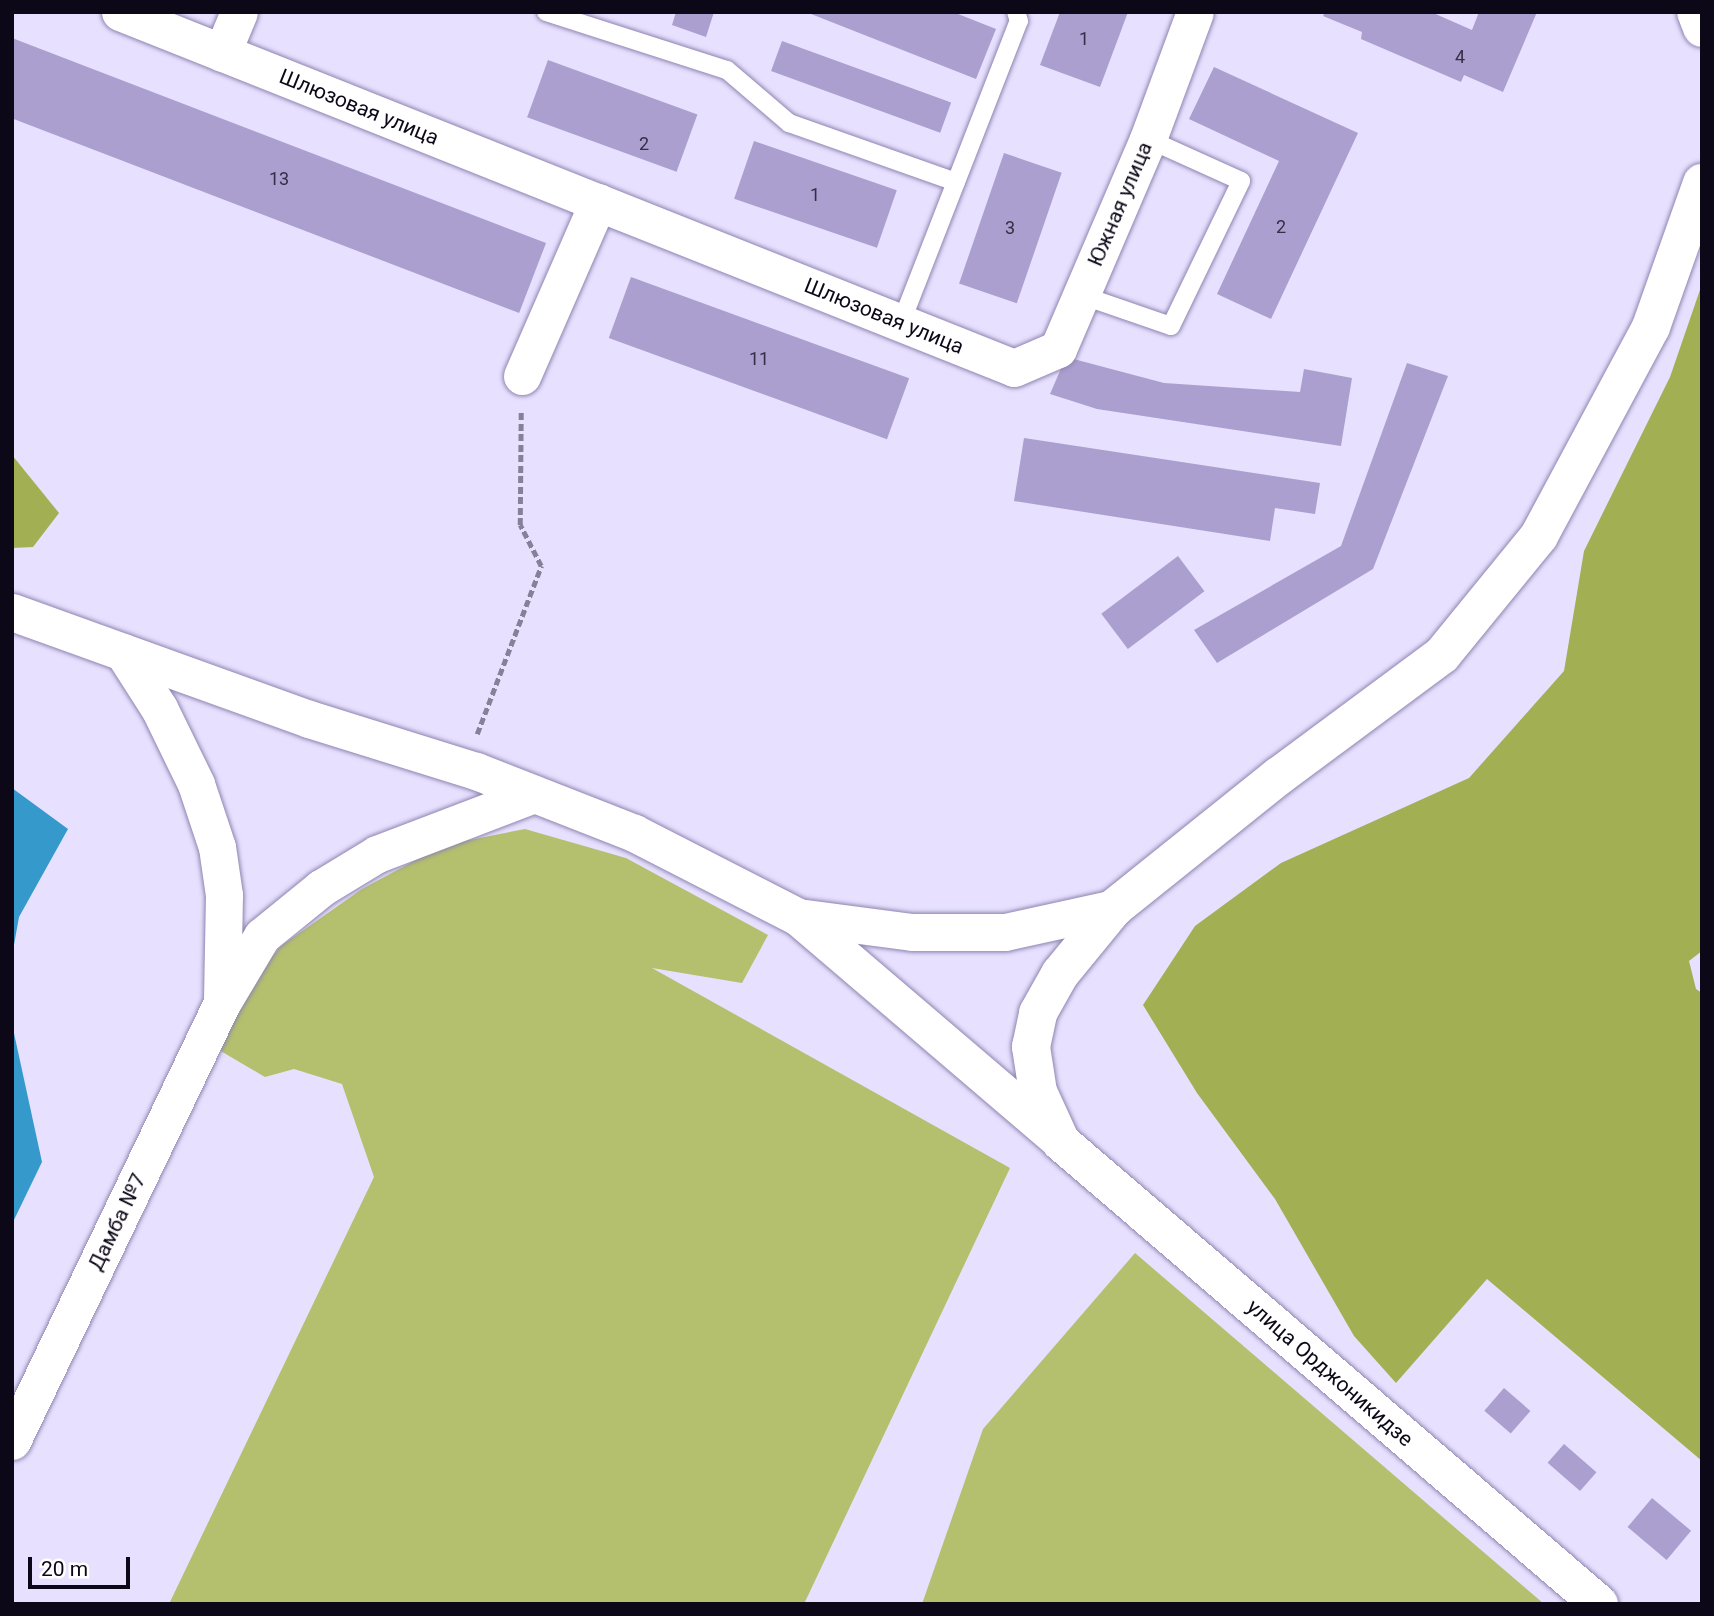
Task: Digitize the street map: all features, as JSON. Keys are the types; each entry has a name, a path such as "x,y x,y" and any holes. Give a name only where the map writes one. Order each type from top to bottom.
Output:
{"street":[{"name":"Шлюзовая улица","path":"120,12 1014,368"},
{"path":"222,53 239,12"},
{"name":"Южная улица","path":"1014,368 1058,349 1148,139 1195,12"},
{"path":"1696,12 1702,28"},
{"path":"1061,1142 1038,1092 1031,1047 1038,1013 1060,974 1114,908 1279,776 1442,655 1539,536 1651,327 1702,183"},
{"path":"522,376 598,202"},
{"path":"12,612 309,719 464,768 634,833 798,918 1061,1142"},
{"path":"123,652 159,708 196,784 217,847 224,895 222,1003"},
{"name":"Дамба №7","path":"12,1441 222,1003 262,936 321,888 377,854 534,794"},
{"path":"798,918 912,932 1005,933 1114,908"},
{"name":"улица Орджоникидзе","path":"1061,1142 1599,1604"}],"lane":[{"path":"546,12 727,70 789,123 956,181"},
{"path":"901,323 1019,21 1016,12"},
{"path":"1081,295 1171,326 1241,181 1148,139"}],"path":[{"path":"464,768 541,566 520,525 522,376"}],"green space":[{"path":"1702,284 1702,951 1689,961 1696,989 1702,993 1702,1461 1487,1279 1396,1383 1354,1336 1275,1199 1197,1093 1143,1005 1195,926 1281,863 1469,778 1564,671 1584,551 1670,377"},
{"path":"12,455 59,513 33,547 12,548"},
{"path":"525,829 626,858 768,935 742,983 652,968 1010,1168 804,1604 169,1604 374,1177 342,1084 294,1069 265,1077 219,1050 254,979 281,946 362,889 444,845"},
{"path":"1135,1253 1544,1604 922,1604 983,1429"}],"water":[{"path":"12,788 68,829 19,917 12,956"},
{"path":"12,1024 42,1162 12,1224"}],"building":[{"path":"676,12 714,12 706,37 672,25"},
{"path":"806,12 953,12 996,29 976,79"},
{"path":"1060,12 1128,12 1100,87 1040,65"},
{"path":"1325,12 1431,12 1472,30 1479,12 1537,12 1503,92 1464,75 1461,82 1361,39 1362,32 1323,16"},
{"path":"12,38 546,243 519,313 12,118"},
{"path":"782,41 951,103 940,133 771,71"},
{"path":"548,60 697,114 677,172 527,117"},
{"path":"1214,67 1358,133 1271,319 1217,294 1279,161 1189,119"},
{"path":"754,141 897,190 877,248 734,199"},
{"path":"1004,153 1062,173 1017,303 959,283"},
{"path":"631,277 909,378 887,439 609,338"},
{"path":"1066,357 1164,383 1300,392 1304,369 1352,378 1341,446 1097,409 1050,394"},
{"path":"1407,363 1448,376 1373,569 1217,663 1194,630 1341,546"},
{"path":"1024,438 1320,483 1315,514 1275,508 1270,541 1014,501"},
{"path":"1178,556 1204,591 1128,649 1101,614"},
{"path":"1504,1388 1530,1411 1511,1434 1484,1411"},
{"path":"1564,1444 1596,1472 1580,1491 1548,1463"},
{"path":"1652,1498 1691,1531 1667,1560 1628,1527"}]}
